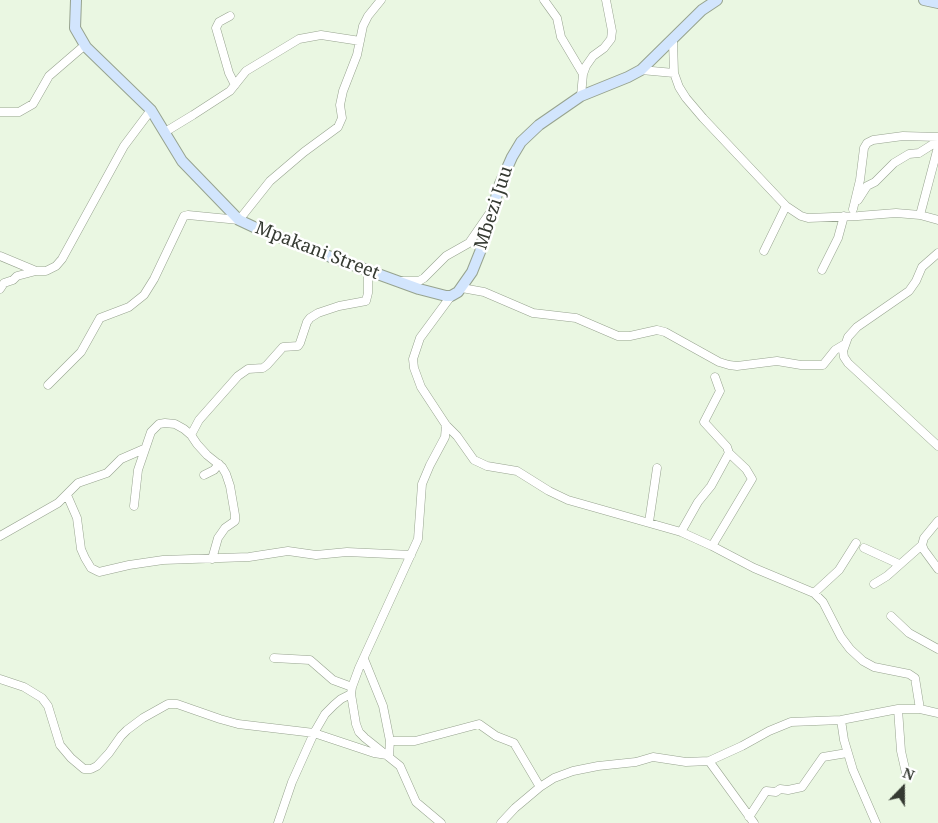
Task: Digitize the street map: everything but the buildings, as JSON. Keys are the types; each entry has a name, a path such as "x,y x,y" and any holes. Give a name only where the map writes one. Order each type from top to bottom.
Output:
{"street":[{"name":"Mpakani Street","path":"76,0 76,28 85,45 150,110 182,160 239,220 283,240 398,281 431,292 451,296"},
{"path":"48,385 81,352 100,318 129,307 144,295 154,279 184,216 239,220 270,181 304,152 338,127 342,118 340,105 343,91 351,72 365,20 380,0"},
{"path":"544,0 557,18 560,34 583,74"},
{"path":"582,96 583,74 586,66 593,56 604,48 611,39 611,23 606,0"},
{"name":"Mbezi Juu","path":"462,288 477,262 504,174 521,142 539,125 582,96 628,78 641,70 673,41 703,5 717,0"},
{"path":"924,0 938,3"},
{"path":"230,16 219,22 216,28 229,73 235,85"},
{"path":"165,132 230,91 246,71 305,37 320,35 360,41"},
{"path":"673,41 674,73 679,87 702,118 786,206 801,216 808,218 896,213 920,215 938,220"},
{"path":"0,112 19,112 33,104 49,76 85,45"},
{"path":"641,70 674,73"},
{"path":"0,288 4,283 13,280 17,276 36,271 46,271 56,266 62,259 124,146 150,110"},
{"path":"853,209 857,196 864,148 867,143 873,140 903,136 938,139"},
{"path":"853,209 867,186 881,178 889,167 908,154 919,153 938,139"},
{"path":"920,215 938,147"},
{"path":"764,250 786,206"},
{"path":"398,281 418,281 424,278 446,256 470,243 493,207"},
{"path":"853,209 858,216"},
{"path":"822,270 838,238 844,216"},
{"path":"938,253 922,267 913,287 857,327 848,337 845,344 844,357 848,363 938,446"},
{"path":"0,256 36,271"},
{"path":"191,435 198,420 238,376 248,369 267,366 280,348 298,346 310,318 318,313 339,306 366,301 368,270"},
{"path":"0,282 13,280"},
{"path":"845,344 835,350 823,365 778,362 729,365 719,362 666,332 657,330 630,336 618,336 576,318 533,313 484,292 462,288 451,296 420,338 413,359 414,368 421,387 446,425 457,436 474,460 480,464 518,471 568,500 682,532 754,568 814,593 823,602 841,637 863,661 874,667 909,674 915,678 920,709"},
{"path":"712,546 752,479 751,474 729,453 727,447 704,422 720,391 715,377"},
{"path":"134,506 137,474 151,432 159,424 175,424 191,435 197,444 219,464 226,474 236,518 218,538 212,559"},
{"path":"441,823 416,802 404,772 359,732 354,717 352,691 364,659 419,534 422,484 445,437 446,425"},
{"path":"0,536 50,509 63,500 78,483 107,473 121,459 144,449"},
{"path":"682,532 698,502 711,486 729,453"},
{"path":"204,476 214,470 219,464"},
{"path":"649,522 658,468"},
{"path":"67,495 77,518 81,549 94,571 99,572 163,560 249,557 288,551 316,555 347,552 411,555"},
{"path":"874,584 887,576 922,545 924,538 938,521"},
{"path":"814,593 839,570 856,543"},
{"path":"922,545 938,570"},
{"path":"864,548 899,564"},
{"path":"891,616 909,633 938,649"},
{"path":"274,658 310,660 333,680 352,691"},
{"path":"364,659 383,706 390,740 388,756"},
{"path":"0,679 24,687 42,698 48,706 60,745 84,769 91,769 97,766 127,730 143,718 168,704 177,704 220,720 238,724 314,733 388,756"},
{"path":"278,823 292,782 314,733 325,714 352,691"},
{"path":"898,709 901,751 906,773"},
{"path":"501,823 515,808 540,787 573,771 636,762 653,757 686,762 709,761 791,722 841,720 898,709 920,709 938,713"},
{"path":"841,720 847,752 864,798 876,823"},
{"path":"390,740 415,741 479,724 496,736 514,743 540,787"},
{"path":"709,761 751,820 766,791 776,792 780,789 788,790 802,787 823,757 847,752"}]}
